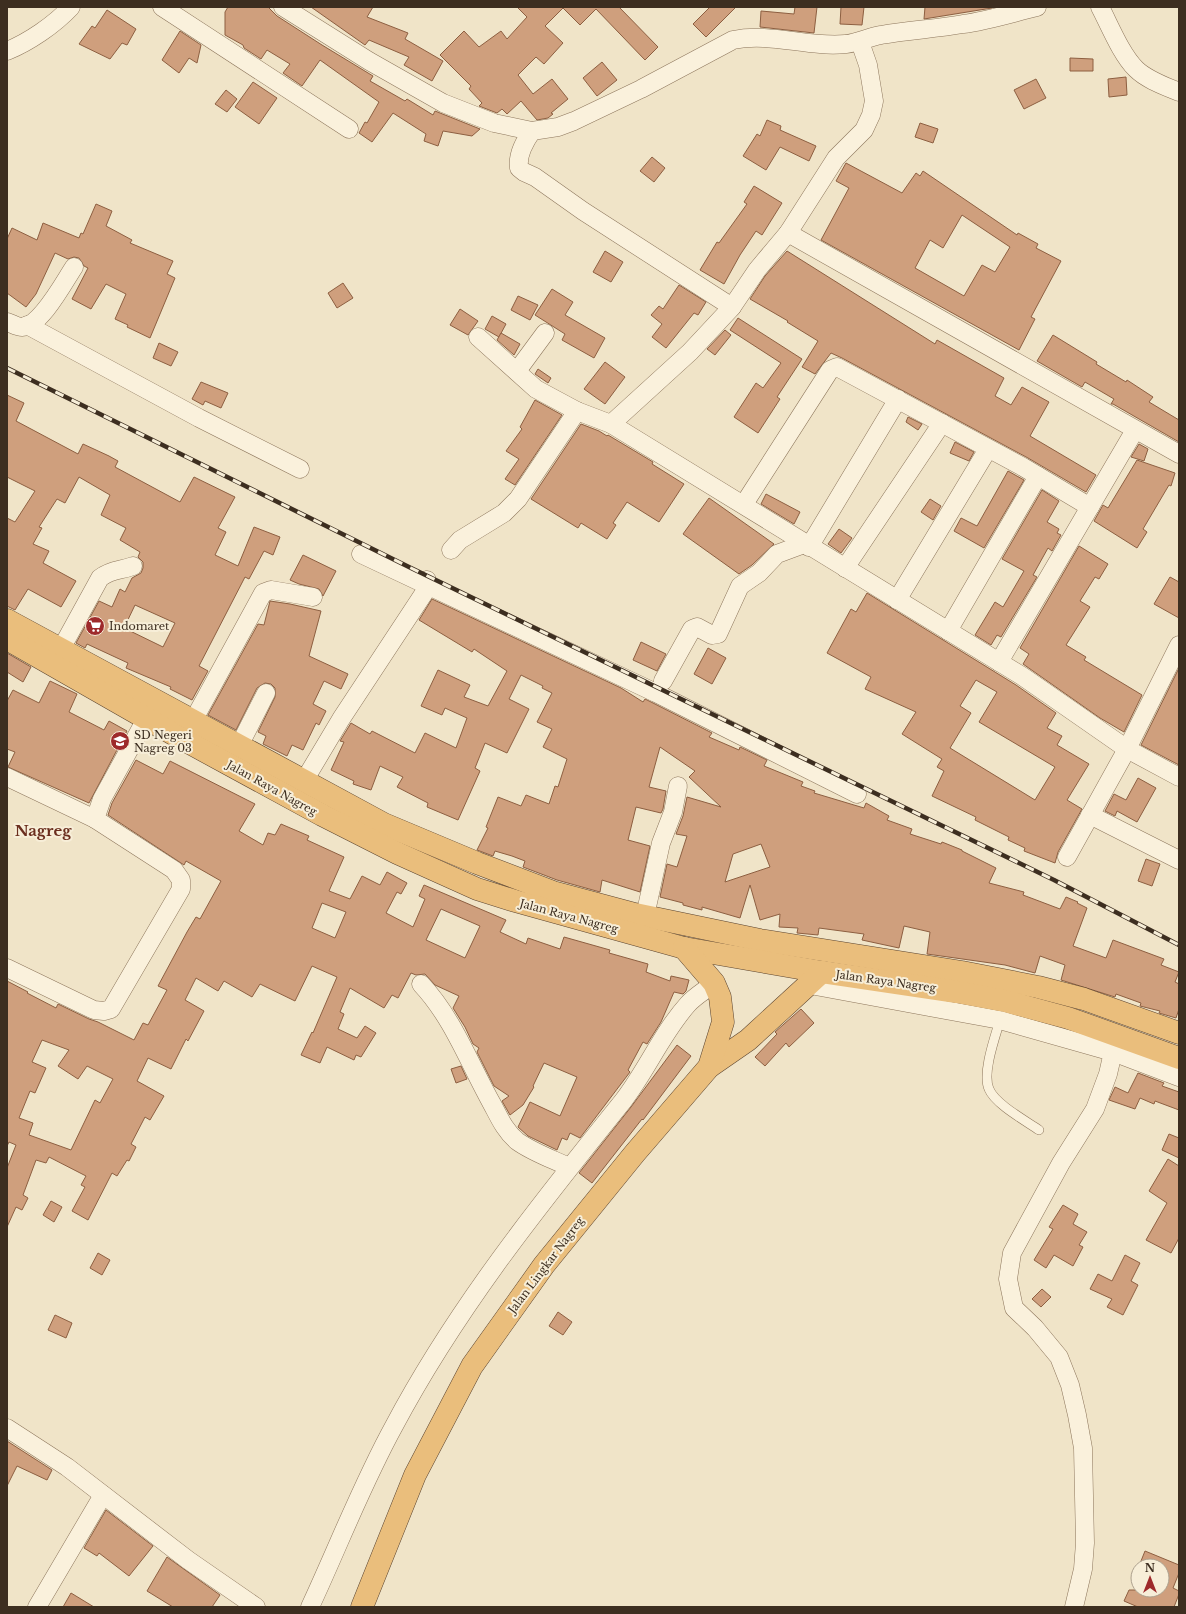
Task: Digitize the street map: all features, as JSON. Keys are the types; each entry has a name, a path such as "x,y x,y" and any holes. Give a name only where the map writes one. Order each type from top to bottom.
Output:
{"highway":[{"name":"Jalan Raya Nagreg","path":"7,620 384,824 476,863 553,892 645,916 760,940 955,970 1038,987 1084,999 1179,1033"},
{"name":"Jalan Raya Nagreg","path":"7,639 146,719 322,815 397,853 477,889 684,948 816,979 957,992 1005,1001 1068,1018 1179,1058"},
{"name":"Jalan Lingkar Nagreg","path":"362,1607 415,1475 472,1366 544,1264 635,1153 709,1067 723,1022 720,997 714,983 684,948"},
{"path":"709,1067 748,1040 816,979"}],"street":[{"path":"7,51 21,46 64,14 71,7"},
{"path":"162,7 348,129"},
{"path":"283,7 368,61 443,103 494,123 532,130 558,127 574,120 641,89 733,40 766,37 828,45 860,42 879,35 964,24 1037,7"},
{"path":"1100,7 1129,60 1136,69 1145,76 1179,92"},
{"path":"611,424 690,352 732,307 758,270 788,233 836,158 864,130 871,115 874,101 872,83 860,42"},
{"path":"532,130 522,149 518,161 519,168 524,172 535,176 583,211 732,307"},
{"path":"788,233 1179,454"},
{"path":"7,322 21,327 27,325 44,311 74,267"},
{"path":"27,325 199,418 300,469"},
{"path":"517,371 545,333"},
{"path":"478,337 517,371 525,381 536,389 577,411 611,424 744,504 807,545 1022,676 1127,749 1179,777"},
{"path":"744,504 833,367 841,367 1038,476 1090,507"},
{"path":"658,688 692,629 697,627 712,635 718,634 740,586 759,573 777,554 807,545 898,399"},
{"path":"451,550 460,540 504,513 518,499 577,411"},
{"path":"845,568 942,423"},
{"path":"999,662 1135,430"},
{"path":"897,600 988,449"},
{"path":"948,631 1038,476"},
{"path":"361,554 517,627 658,688 857,794"},
{"path":"61,649 100,578 110,571 120,571 133,566"},
{"path":"304,781 337,725 427,584"},
{"path":"192,721 263,593 270,590 313,597"},
{"path":"1067,857 1127,749 1179,645"},
{"path":"239,746 266,693"},
{"path":"94,819 102,799 146,719"},
{"path":"7,777 94,819 174,870 181,880 181,889 112,1009 104,1011 94,1010 7,968"},
{"path":"645,916 661,843 673,812 678,786"},
{"path":"1090,815 1179,860"},
{"path":"816,979 1000,1020 1112,1052 1179,1077"},
{"path":"310,1607 368,1477 394,1426 429,1366 498,1263 569,1167 625,1098 673,1023 689,1003 714,983"},
{"path":"421,984 436,1000 504,1128 517,1141 569,1167"},
{"path":"1074,1607 1083,1568 1085,1543 1083,1448 1077,1415 1070,1385 1059,1358 1034,1328 1014,1308 1008,1279 1012,1253 1061,1163 1095,1109 1108,1074 1112,1052"},
{"path":"7,1428 67,1467 188,1560 256,1607"},
{"path":"37,1607 103,1495"}],"lane":[{"path":"1000,1020 986,1077 989,1090 998,1101 1039,1130"}],"building":[{"path":"228,7 268,7 277,16 373,76 370,81 405,101 407,99 433,115 435,111 480,129 472,136 443,131 438,146 424,141 426,134 393,113 372,142 359,133 365,122 367,123 379,102 320,60 302,86 283,73 290,64 267,50 261,59 244,48 243,45 225,35 225,12"},
{"path":"311,7 373,7 367,17 408,33 405,39 443,61 432,81 404,65 409,57 369,40 365,45"},
{"path":"517,7 619,7 658,47 645,60 596,9 580,25 563,8 545,26 563,43 544,64 536,57 518,75 533,94 552,79 568,99 551,113 553,114 548,118 537,120 521,101 507,114 502,109 497,113 479,106 482,103 469,89 471,86 440,55 464,31 479,47 501,31 507,39 527,17"},
{"path":"710,7 736,7 706,37 693,24"},
{"path":"795,7 817,7 814,33 760,27 761,11 794,14"},
{"path":"841,7 864,7 862,25 840,24"},
{"path":"925,7 992,7 992,8 924,19"},
{"path":"107,10 136,29 127,45 122,43 110,59 79,44 92,26 95,28"},
{"path":"180,31 201,45 197,63 189,58 179,73 162,60"},
{"path":"1070,58 1093,59 1093,71 1070,71"},
{"path":"602,62 617,80 597,96 583,78"},
{"path":"1126,77 1127,95 1109,97 1108,79"},
{"path":"1036,79 1046,98 1024,109 1014,90"},
{"path":"253,82 277,98 259,124 235,107"},
{"path":"226,90 237,99 227,112 215,104"},
{"path":"767,120 781,126 780,130 816,146 809,161 780,147 766,170 743,156 757,134 760,136"},
{"path":"920,123 938,129 933,143 915,137"},
{"path":"652,157 665,168 654,182 640,171"},
{"path":"846,163 902,193 916,173 920,176 923,171 1017,235 1018,233 1038,244 1036,248 1061,261 1031,317 1035,319 1019,350 821,240 849,188 836,181","holes":["962,215 1010,247 995,272 982,265 964,296 915,268 930,240 943,248"]},
{"path":"754,186 782,203 762,235 756,231 740,255 724,284 700,270 717,242 719,243 747,204 744,202"},
{"path":"96,204 112,211 106,226 132,240 130,243 173,261 167,274 175,278 150,338 127,327 128,325 115,319 126,294 106,284 91,309 72,299 88,268 84,266 79,258 74,257 68,259 55,253 36,294 26,307 7,293 7,239 12,228 37,240 43,223 79,238 81,233 83,234"},
{"path":"605,251 623,262 611,282 593,272"},
{"path":"787,251 935,344 937,340 1004,378 995,396 1011,405 1022,387 1049,402 1030,436 1096,475 1086,492 1028,458 831,353 815,374 802,367 818,341 787,322 788,321 750,299 765,276"},
{"path":"343,283 353,298 337,308 328,293"},
{"path":"679,285 706,302 698,315 694,313 666,348 652,337 662,324 651,315 659,306 663,309"},
{"path":"552,289 573,302 565,315 605,338 594,358 562,340 565,334 535,315"},
{"path":"518,296 538,305 530,320 511,310"},
{"path":"460,309 478,321 468,335 450,325"},
{"path":"492,316 506,324 499,337 485,329"},
{"path":"738,318 802,359 777,397 780,399 758,433 734,417 756,383 763,388 781,363 730,330"},
{"path":"725,330 731,335 715,355 707,349"},
{"path":"501,333 520,344 514,355 497,340"},
{"path":"1053,335 1097,362 1096,364 1126,382 1127,380 1153,397 1149,402 1179,420 1179,442 1111,404 1114,399 1085,382 1082,387 1037,361"},
{"path":"159,343 178,352 171,366 153,358"},
{"path":"605,362 625,377 605,404 584,389"},
{"path":"538,369 551,378 548,383 535,374"},
{"path":"201,382 228,393 221,408 205,401 203,405 192,399"},
{"path":"7,395 24,403 16,421 78,454 83,444 109,456 118,461 115,467 180,502 194,477 235,497 218,528 226,532 215,555 238,566 254,527 280,537 273,555 264,551 249,579 245,577 199,666 208,671 192,700 170,689 171,687 126,668 128,663 87,644 85,648 76,643 99,601 112,607 120,589 125,592 132,578 141,573 143,568 143,562 138,557 140,552 120,540 126,528 101,515 110,495 79,477 65,503 57,499 39,527 42,528 33,544 49,551 43,563 76,581 61,607 28,589 15,610 7,606 7,518 15,522 35,491 7,477","holes":["135,605 175,623 163,647 124,628"]},
{"path":"535,400 562,415 515,485 505,479 519,459 506,451 522,429 520,427"},
{"path":"908,417 922,424 918,430 906,422"},
{"path":"581,424 607,436 608,435 653,462 652,464 684,484 659,522 627,502 613,523 616,525 607,539 581,523 578,528 531,499"},
{"path":"955,442 974,452 969,461 950,453"},
{"path":"1139,444 1148,449 1144,461 1131,457"},
{"path":"1137,460 1175,473 1171,486 1169,485 1143,529 1147,532 1137,548 1094,521 1103,505 1108,508"},
{"path":"1008,471 1024,480 984,548 954,531 961,518 977,526"},
{"path":"1042,490 1059,501 1047,522 1059,529 1057,533 1061,535 1052,551 1048,548 1033,575 1037,577 1001,637 997,635 991,645 975,635 995,602 1003,607 1024,571 1002,559"},
{"path":"766,494 800,512 794,524 761,504"},
{"path":"709,498 774,544 752,565 739,574 683,534"},
{"path":"930,499 941,506 933,520 921,512"},
{"path":"839,529 852,538 841,553 828,544"},
{"path":"1079,546 1108,564 1099,579 1095,577 1080,601 1090,607 1066,645 1086,657 1084,660 1142,695 1124,732 1100,718 1023,664 1029,654 1020,648"},
{"path":"303,555 336,571 323,596 319,589 290,580"},
{"path":"1170,577 1179,582 1179,618 1154,604"},
{"path":"867,593 1016,685 1056,713 1047,728 1062,736 1057,745 1089,764 1067,800 1082,809 1058,852 1055,863 1024,851 1025,848 1008,840 1009,837 975,820 976,817 932,796 944,771 937,767 942,759 902,734 916,712 865,689 871,677 827,653 851,609 856,612","holes":["976,680 997,692 979,722 1055,767 1035,800 950,748 971,713 960,706"]},
{"path":"432,599 621,688 643,702 645,699 712,733 709,737 739,750 740,747 767,760 764,766 803,782 801,786 815,791 814,793 864,808 866,803 889,816 887,820 912,829 910,834 941,844 942,842 962,850 996,868 989,883 1024,892 1023,895 1060,909 1066,897 1078,902 1077,903 1087,908 1073,946 1106,958 1113,940 1164,959 1161,965 1179,972 1175,982 1179,984 1179,1009 1176,1018 1159,1013 1160,1011 1140,1006 1141,1003 1116,994 1115,997 1061,980 1065,965 1040,956 1035,973 1005,965 927,954 930,932 904,926 899,948 862,940 864,934 819,928 818,935 797,933 798,928 779,927 780,914 760,920 750,885 740,918 702,907 702,910 660,897 667,864 677,867 687,836 676,834 683,816 687,797 721,807 689,777 695,771 660,747 649,787 666,791 663,809 661,813 636,807 628,840 650,846 640,892 602,880 600,892 557,880 523,867 525,861 512,856 495,851 493,856 477,850 488,828 486,827 498,797 521,806 526,795 549,804 555,786 558,787 567,759 543,747 552,729 537,722 552,693 542,688 543,686 521,675 509,699 529,709 507,753 485,743 475,768 480,771 458,820 427,807 428,803 397,787 403,777 380,766 371,790 353,784 354,781 331,770 344,742 340,741 351,723 370,734 372,731 415,753 425,733 456,748 467,718 445,708 442,715 421,706 438,670 470,685 464,697 488,706 507,671 474,649 472,652 419,620","holes":["761,844 770,867 725,882 733,854"]},
{"path":"270,601 321,611 309,656 348,674 341,689 324,681 313,704 326,711 319,725 316,723 303,750 292,745 287,756 263,744 266,736 258,732 275,697 275,688 271,684 265,683 257,688 236,730 208,715 258,624 264,625"},
{"path":"641,642 666,654 657,671 633,660"},
{"path":"708,648 726,658 712,684 694,674"},
{"path":"7,653 31,667 23,682 7,672"},
{"path":"1179,668 1179,765 1141,745"},
{"path":"50,681 77,694 69,712 104,730 109,721 127,731 89,803 8,767 15,752 7,749 7,701 13,690 39,703"},
{"path":"136,760 163,774 170,761 255,804 239,831 263,845 268,833 275,835 281,824 309,836 307,840 344,857 329,891 350,899 362,876 380,885 387,872 407,883 401,894 397,892 386,913 413,927 425,899 419,896 424,885 506,920 500,932 526,944 528,938 560,949 564,937 610,950 609,953 648,964 646,972 670,981 671,976 689,980 686,991 683,994 674,992 661,1022 647,1044 643,1042 628,1070 630,1072 580,1138 570,1133 567,1140 562,1138 557,1150 528,1136 518,1127 530,1102 560,1116 577,1077 544,1063 533,1086 534,1087 523,1105 510,1115 502,1101 509,1096 494,1086 477,1052 479,1048 473,1044 465,1027 453,1008 459,996 435,985 425,974 416,975 411,973 398,998 392,995 384,1008 350,988 340,1012 344,1014 338,1029 357,1038 365,1026 376,1033 361,1057 356,1055 354,1060 327,1047 320,1063 301,1055 312,1032 313,1033 337,977 312,966 295,1001 260,984 252,997 224,981 218,991 196,978 185,1000 204,1011 188,1041 186,1039 171,1069 148,1058 137,1081 164,1096 150,1120 145,1117 131,1144 136,1147 129,1161 127,1160 117,1176 112,1173 88,1220 72,1211 85,1187 81,1185 86,1176 49,1157 46,1163 36,1160 23,1195 28,1198 22,1210 16,1207 7,1227 7,1168 16,1145 9,1142 7,1146 7,981 56,1008 58,1004 134,1040 143,1023 148,1025 167,990 158,986 187,932 196,917 200,919 221,881 186,861 184,865 108,815 112,803","holes":["322,903 346,912 335,938 312,928","441,909 480,926 465,958 426,940","42,1040 69,1050 58,1066 78,1079 87,1066 113,1079 100,1103 95,1100 71,1150 29,1135 33,1123 19,1118 30,1091 35,1093 46,1068 32,1062"]},
{"path":"1138,778 1156,788 1137,822 1117,811 1115,816 1105,811 1114,794 1126,800"},
{"path":"1146,859 1160,864 1152,886 1138,881"},
{"path":"801,1009 814,1023 789,1047 786,1043 765,1066 755,1057 777,1034 775,1032"},
{"path":"677,1045 691,1056 643,1120 642,1119 592,1183 579,1173"},
{"path":"461,1066 467,1079 456,1083 451,1069"},
{"path":"1138,1073 1164,1083 1162,1086 1179,1092 1179,1110 1155,1101 1154,1104 1140,1098 1135,1109 1109,1100 1115,1087 1128,1093"},
{"path":"1169,1134 1179,1138 1179,1158 1162,1150"},
{"path":"1168,1159 1179,1166 1179,1238 1171,1253 1146,1240 1167,1203 1149,1191"},
{"path":"51,1201 62,1207 54,1222 43,1215"},
{"path":"1063,1205 1078,1214 1073,1224 1087,1232 1079,1245 1083,1247 1073,1266 1054,1255 1046,1268 1034,1260 1053,1229 1049,1227"},
{"path":"98,1253 110,1260 102,1275 90,1268"},
{"path":"1125,1255 1140,1263 1131,1281 1138,1285 1123,1315 1107,1307 1112,1299 1090,1289 1098,1274 1112,1281"},
{"path":"1042,1289 1051,1297 1041,1307 1032,1299"},
{"path":"558,1312 572,1322 563,1335 549,1326"},
{"path":"55,1315 72,1323 66,1338 48,1330"},
{"path":"7,1441 52,1470 47,1480 17,1466 7,1486"},
{"path":"106,1510 153,1546 129,1576 99,1553 97,1556 84,1548"},
{"path":"1145,1551 1162,1558 1142,1558"},
{"path":"167,1557 220,1595 212,1607 173,1607 147,1591"},
{"path":"1170,1561 1179,1565 1179,1573 1173,1588 1179,1591 1179,1594 1174,1607 1138,1607 1124,1601 1129,1590 1130,1598 1170,1598"},
{"path":"71,1593 94,1607 63,1607"}],"railway":[{"path":"7,368 411,568 1054,880 1179,945"}],"place":[{"name":"Indomaret","path":"95,626"},
{"name":"SD Negeri Nagreg 03","path":"120,741"}],"district":[{"name":"Nagreg","path":"43,830"}]}
